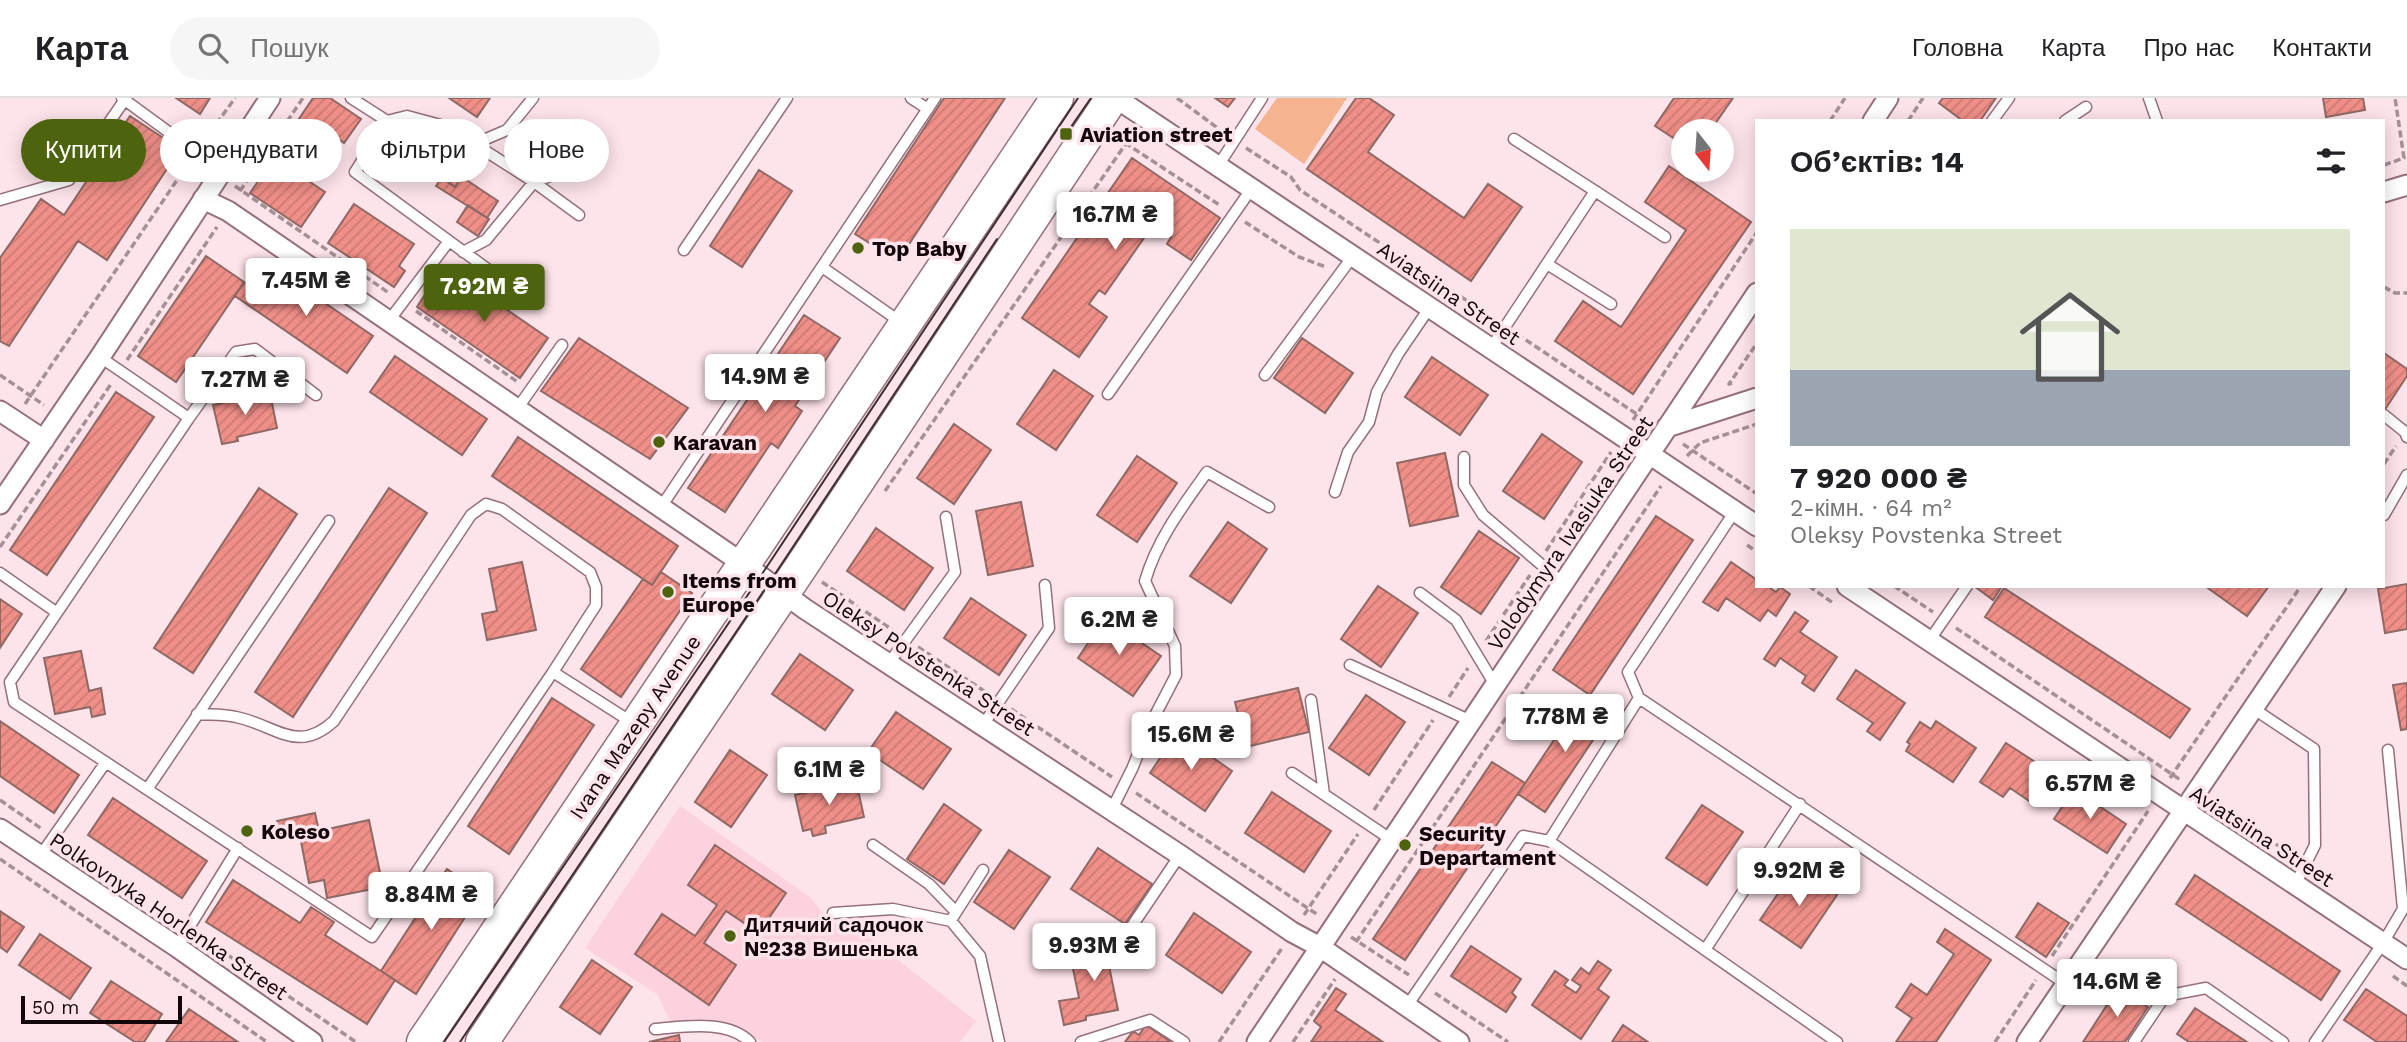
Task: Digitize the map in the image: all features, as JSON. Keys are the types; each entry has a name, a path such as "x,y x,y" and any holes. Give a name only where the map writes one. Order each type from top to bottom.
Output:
{"highway":[{"name":"Ivana Mazepy Avenue","path":"423,1042 1057,98"},
{"path":"482,1042 1114,98"}],"street":[{"path":"256,119 270,98"},
{"name":"Aviatsiina Street","path":"1114,98 1755,525"},
{"path":"1875,119 1888,98"},
{"path":"0,504 215,182"},
{"path":"2385,192 2407,185"},
{"name":"Oleksy Povstenka Street","path":"203,199 228,211 661,507 805,609 1180,855 1292,932 1320,947 1459,1042"},
{"name":"Volodymyra Ivasiuka Street","path":"1257,1042 1755,296"},
{"path":"1666,429 1755,399"},
{"path":"7,416 44,440"},
{"name":"Aviatsiina Street","path":"1850,588 2407,959"},
{"path":"2027,1042 2183,811 2199,792 2335,588"},
{"name":"Polkovnyka Horlenka Street","path":"0,829 177,947 312,1042"}],"lane":[{"path":"351,98 384,119"},
{"path":"490,137 507,130 533,98"},
{"path":"684,250 786,98"},
{"path":"911,98 928,109"},
{"path":"661,507 935,98"},
{"path":"1218,166 1262,98"},
{"path":"1993,119 2008,98"},
{"path":"2149,98 2156,119"},
{"path":"0,200 69,180 124,99 160,126"},
{"path":"2069,119 2085,107"},
{"path":"395,119 407,116 418,119"},
{"path":"1514,138 1665,237"},
{"path":"369,182 523,295"},
{"path":"463,252 486,240 534,182 579,215"},
{"path":"1108,394 1252,188"},
{"path":"1491,348 1595,191"},
{"path":"388,321 449,241"},
{"path":"1265,375 1353,256"},
{"path":"1547,264 1611,304"},
{"path":"822,267 905,325"},
{"path":"1335,492 1348,452 1369,422 1377,392 1430,307"},
{"path":"517,410 562,345"},
{"path":"197,715 235,716 278,733 305,738 320,734 334,721 471,514 486,504 502,509 590,572 596,587 596,605 372,937 14,702 10,682 236,352 255,349 316,395"},
{"path":"100,357 189,418"},
{"path":"2385,416 2405,432 2407,437"},
{"path":"1464,457 1464,485 1483,515 1563,583"},
{"path":"1111,811 1175,675 1175,646 1145,581 1152,557 1174,519 1207,472 1269,507"},
{"path":"2385,512 2407,475"},
{"path":"1735,511 1628,672 1639,698 2066,984"},
{"path":"889,663 955,572 946,517"},
{"path":"148,788 329,521"},
{"path":"0,573 56,612"},
{"path":"983,725 1049,628 1045,585"},
{"path":"1929,641 1966,588"},
{"path":"1420,593 1456,620 1495,685"},
{"path":"1350,665 1471,722"},
{"path":"553,672 636,726"},
{"path":"1549,841 1639,698"},
{"path":"1311,700 1324,794"},
{"path":"2254,709 2314,749 2315,845 2295,885"},
{"path":"2315,1042 2403,909 2388,750"},
{"path":"40,856 106,761"},
{"path":"1292,773 1392,839"},
{"path":"1705,950 1800,804"},
{"path":"1407,1006 1523,836 1549,841 1838,1042"},
{"path":"873,845 929,884 980,956 999,1042"},
{"path":"177,947 238,848"},
{"path":"1130,929 1180,855"},
{"path":"954,916 984,870"},
{"path":"833,914 893,909 954,916"},
{"path":"2134,1042 2165,996 2206,988 2283,1042"},
{"path":"1081,1042 1150,1020 1184,1042"},
{"path":"654,1029 695,1026 726,1029 750,1042"}],"path":[{"path":"220,119 235,98"},
{"path":"0,547 303,98"},
{"path":"1177,98 1234,141 1291,177 1300,190 1637,414 1666,429 1755,493"},
{"path":"1831,119 1845,98"},
{"path":"1909,119 1923,98"},
{"path":"2385,165 2405,158 2395,98"},
{"path":"1126,143 1299,257 1341,273"},
{"path":"7,416 30,396 176,182"},
{"path":"233,182 531,391"},
{"path":"1219,1042 1755,235"},
{"path":"2385,288 2395,293 2407,293"},
{"path":"1739,381 1729,384 1755,346"},
{"path":"0,375 60,416"},
{"path":"1293,1042 1364,929 1660,487 1700,443 1755,425"},
{"path":"1610,454 1637,472"},
{"path":"1723,529 1755,551"},
{"path":"1897,588 2305,864"},
{"path":"1995,1042 2300,588"},
{"path":"0,859 267,1042"}],"shaded area":[{"path":"1277,98 1347,98 1304,164 1255,129"},
{"name":"Дитячий садочок №238 Вишенька","path":"680,806 811,898 830,923 851,923 976,1021 960,1042 762,1042 734,1026 704,1019 670,1021 657,994 585,948"}],"building":[{"path":"176,98 210,98 200,114"},
{"path":"313,98 330,98 361,119 356,119 356,126 344,143 342,119 299,119"},
{"path":"449,98 490,98 477,117"},
{"path":"944,98 1005,98 898,261 855,234"},
{"path":"1215,98 1235,98 1228,107"},
{"path":"1356,98 1369,98 1394,115 1368,152 1464,218 1488,184 1522,207 1471,281 1307,169"},
{"path":"1674,98 1733,98 1718,119 1671,119 1671,136 1655,126"},
{"path":"1943,98 1996,98 1981,119 1960,119 1939,103"},
{"path":"2323,98 2363,98 2365,110 2326,117"},
{"path":"146,127 160,136 160,179 107,260 78,241 9,346 0,341 0,258 41,199 64,215 86,182 146,182"},
{"path":"1132,158 1220,218 1191,260 1167,244 1171,237 1153,225 1105,294 1099,290 1089,304 1107,317 1079,357 1022,318"},
{"path":"1669,166 1671,182 1692,182 1751,222 1633,394 1555,341 1583,301 1621,327 1686,230 1645,202"},
{"path":"759,170 792,191 742,267 710,246"},
{"path":"258,182 310,182 325,192 301,227 250,193"},
{"path":"439,182 448,182 455,187 458,182 470,182 498,201 487,218 436,186"},
{"path":"354,204 414,244 399,266 405,271 394,287 328,243"},
{"path":"468,205 489,219 478,236 457,222"},
{"path":"206,256 244,282 176,382 138,356"},
{"path":"270,265 373,336 347,373 235,296 244,282 254,289"},
{"path":"449,270 548,338 520,378 417,307 428,290 433,294"},
{"path":"804,315 840,338 795,406 802,411 778,448 771,443 725,512 688,488"},
{"path":"579,338 688,408 650,459 541,391"},
{"path":"1302,338 1353,373 1325,413 1274,378"},
{"path":"2385,354 2407,369 2407,376 2385,409"},
{"path":"395,356 487,419 462,455 370,392"},
{"path":"1432,357 1488,395 1460,435 1405,397"},
{"path":"1054,370 1093,396 1056,450 1017,424"},
{"path":"116,392 154,417 47,575 10,550"},
{"path":"270,393 277,428 237,437 238,441 222,444 213,405"},
{"path":"954,424 991,450 954,504 917,478"},
{"path":"1542,434 1582,462 1544,519 1503,491"},
{"path":"518,437 678,546 652,585 492,476"},
{"path":"1445,453 1458,516 1410,526 1397,463"},
{"path":"1137,456 1177,483 1137,542 1097,515"},
{"path":"259,488 297,514 193,673 154,648"},
{"path":"389,488 427,513 293,717 255,692"},
{"path":"1021,502 1033,566 988,575 976,511"},
{"path":"1656,516 1693,540 1590,695 1553,670"},
{"path":"1228,522 1267,549 1231,603 1190,576"},
{"path":"876,528 933,568 904,610 847,571"},
{"path":"1479,531 1519,558 1481,614 1441,587"},
{"path":"522,562 536,630 487,640 482,614 497,611 489,569"},
{"path":"1731,562 1755,579 1755,588 1770,588 1776,592 1781,588 1790,594 1776,616 1768,610 1760,621 1726,598 1718,611 1703,602"},
{"path":"661,572 692,593 621,697 581,669 643,579 652,585"},
{"path":"2407,584 2407,629 2385,633 2378,589"},
{"path":"1378,586 1418,613 1381,667 1341,639"},
{"path":"1977,588 2001,588 1993,600"},
{"path":"2004,588 2190,709 2170,738 1985,617"},
{"path":"2208,588 2268,588 2247,616"},
{"path":"971,598 1026,635 999,675 944,638"},
{"path":"0,599 22,614 0,648"},
{"path":"1795,612 1808,621 1800,632 1837,657 1814,691 1802,683 1806,676 1780,658 1775,666 1764,659"},
{"path":"1105,618 1161,656 1133,696 1078,658"},
{"path":"81,651 89,691 101,688 105,714 92,717 90,707 55,714 44,658"},
{"path":"800,654 853,690 825,730 772,694"},
{"path":"1856,670 1905,703 1880,740 1867,731 1873,723 1837,699"},
{"path":"2407,683 2407,729 2401,730 2393,685"},
{"path":"1298,688 1309,732 1246,747 1235,702"},
{"path":"1366,695 1405,722 1369,775 1329,748"},
{"path":"1584,695 1611,713 1545,812 1518,794"},
{"path":"552,698 594,725 509,854 468,826"},
{"path":"896,712 951,749 923,789 868,752"},
{"path":"0,721 79,775 54,813 0,776"},
{"path":"1936,721 1976,748 1953,782 1906,751 1910,744 1907,742 1920,722 1931,729"},
{"path":"1177,733 1232,771 1205,811 1150,773"},
{"path":"2006,743 2055,775 2035,805 2010,788 2003,797 1980,782"},
{"path":"730,750 767,775 731,827 695,802"},
{"path":"1492,762 1525,783 1405,960 1373,939"},
{"path":"856,781 864,817 825,826 826,833 813,836 811,829 803,831 795,795"},
{"path":"2074,789 2126,824 2107,853 2054,819"},
{"path":"1272,792 1331,831 1304,872 1245,833"},
{"path":"113,798 207,861 182,898 88,835"},
{"path":"944,804 981,830 944,884 907,859"},
{"path":"1702,805 1743,832 1707,885 1666,858"},
{"path":"315,813 319,831 369,820 383,887 327,898 324,880 309,883 299,831 280,835 277,821"},
{"path":"715,845 786,893 759,933 726,911 704,943 736,965 709,1005 635,954 662,914 695,936 717,905 688,885"},
{"path":"1098,848 1152,884 1125,924 1071,889"},
{"path":"1009,850 1050,877 1014,929 974,902"},
{"path":"1796,867 1837,895 1801,948 1760,920"},
{"path":"447,869 481,892 416,994 381,971"},
{"path":"2195,875 2340,971 2321,1000 2176,904"},
{"path":"233,880 300,923 311,907 334,922 325,935 395,980 367,1024 206,922"},
{"path":"2038,903 2069,923 2046,957 2016,937"},
{"path":"0,911 24,927 7,952 0,947"},
{"path":"1194,913 1251,952 1222,993 1166,955"},
{"path":"1945,929 1991,960 1936,1042 1896,1042 1912,1018 1896,1007 1911,984 1927,995 1954,954 1937,942"},
{"path":"40,934 91,968 70,999 19,965"},
{"path":"1130,940 1133,956 1108,961 1118,1010 1086,1016 1086,1020 1064,1025 1059,1001 1079,998 1071,959 1090,955 1089,949"},
{"path":"1471,946 1521,979 1512,993 1516,997 1506,1012 1451,976"},
{"path":"592,960 632,987 600,1034 560,1007"},
{"path":"1598,961 1611,970 1598,989 1609,997 1581,1039 1532,1005 1555,971 1568,980 1564,985 1576,993 1581,986 1572,980 1581,968 1589,974"},
{"path":"111,981 162,1014 144,1042 135,1042 90,1013"},
{"path":"1336,988 1346,994 1335,1010 1383,1042 1311,1042 1321,1027 1314,1021"},
{"path":"2118,988 2148,1007 2125,1042 2083,1042"},
{"path":"2366,989 2407,1016 2407,1042 2377,1042 2344,1020"},
{"path":"2195,1008 2247,1042 2189,1042 2177,1034"},
{"path":"189,1009 238,1042 166,1042"},
{"path":"1146,1025 1171,1042 1125,1042 1133,1031 1139,1035"},
{"path":"1623,1025 1648,1042 1612,1042"},
{"path":"679,1035 680,1042 649,1042"}],"tram line":[{"path":"444,1042 760,577 1078,98"},
{"path":"1064,137 1091,98"},
{"path":"460,1042 997,239"}],"place":[{"name":"Aviation street","path":"1066,134"},
{"name":"Top Baby","path":"858,248"},
{"name":"Karavan","path":"659,442"},
{"name":"Items from Europe","path":"668,592"},
{"name":"Koleso","path":"247,831"},
{"name":"Security Departament","path":"1405,845"},
{"name":"Дитячий садочок №238 Вишенька","path":"730,936"}]}
